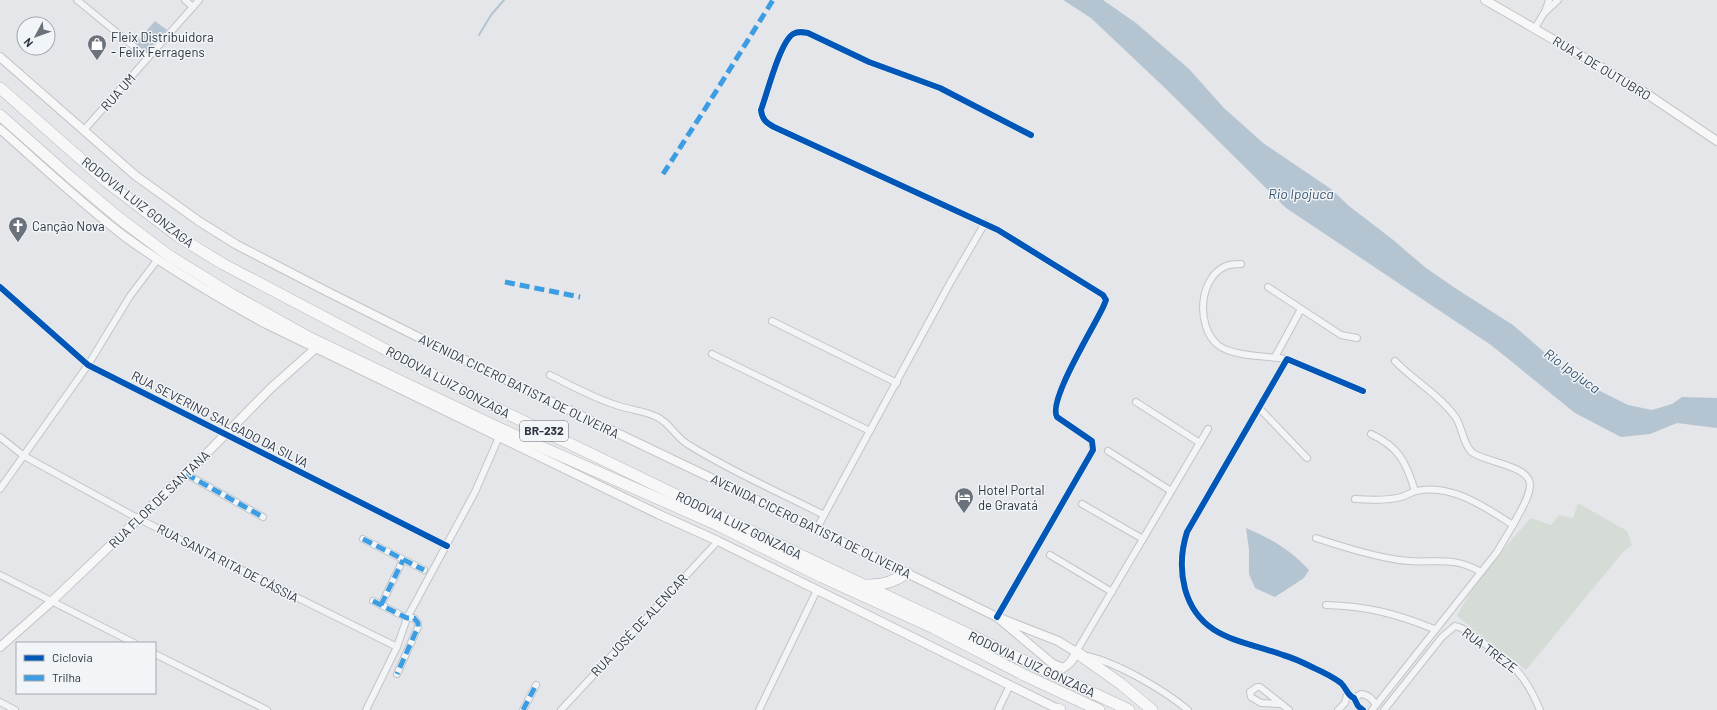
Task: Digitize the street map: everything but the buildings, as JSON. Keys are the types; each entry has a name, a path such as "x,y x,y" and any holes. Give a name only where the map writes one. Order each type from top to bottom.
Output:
{"highway":[{"name":"RODOVIA LUIZ GONZAGA","path":"0,88 107,182 179,237 223,264 502,411 1129,710"},
{"name":"RODOVIA LUIZ GONZAGA","path":"0,115 68,176 119,218 168,255 231,294 310,338 503,430 720,526 822,577 934,628 1024,675 1099,710"},
{"path":"862,584 875,586 888,583 907,573"},
{"path":"1078,654 1121,684 1152,710"}],"main road":[{"name":"RUA 4 DE OUTUBRO","path":"1485,0 1644,92 1717,141"},
{"name":"AVENIDA CICERO BATISTA DE OLIVEIRA","path":"0,57 136,176 231,241 269,263 441,349 997,617 1058,641 1078,654"},
{"path":"0,129 86,205 124,235 217,297 316,348 658,514 718,541 1059,710"},
{"name":"RUA FLOR DE SANTANA","path":"0,647 52,602 186,474 271,388 316,348"},
{"path":"997,617 1054,664 1062,668 1069,665 1078,654"}],"street":[{"path":"77,0 148,58"},
{"path":"185,0 193,7"},
{"name":"RUA UM","path":"84,130 200,0"},
{"path":"1535,28 1544,13 1549,0"},
{"path":"1544,13 1558,0"},
{"path":"997,617 1093,450 1092,441 1057,417 1055,414 1066,378 1102,311 1106,300 1096,289 985,224 767,123 762,117 761,110 782,47 793,34 800,32 808,33 869,62 940,88 1031,135"},
{"path":"816,530 950,283 985,224"},
{"path":"0,489 88,365 130,296 158,259"},
{"path":"1241,264 1227,265 1218,271 1208,283 1203,315 1205,327 1210,338 1220,346 1234,353 1287,359 1363,391"},
{"name":"RUA SEVERINO SALGADO DA SILVA","path":"0,287 88,365 226,433 447,546"},
{"path":"1268,287 1341,335 1357,338"},
{"path":"1275,358 1301,309"},
{"path":"772,322 897,383"},
{"path":"712,354 870,431"},
{"path":"1287,359 1260,409 1187,532 1183,546 1181,566 1183,581 1188,601 1198,617 1214,631 1241,643 1283,654 1316,668 1335,679 1346,690 1347,695 1345,703 1338,710"},
{"path":"1374,708 1434,629 1497,552 1513,525 1531,486 1529,480 1523,472 1473,453 1466,445 1462,429 1446,406 1395,361"},
{"path":"550,375 620,407 640,410 658,417 664,421 687,445 724,466 824,515"},
{"path":"1136,402 1200,443"},
{"path":"1260,409 1307,458"},
{"path":"1188,710 1153,686 1108,662 1078,654 1112,592 1208,429"},
{"path":"1371,434 1382,439 1393,447 1400,455 1408,468 1415,491"},
{"name":"RUA SANTA RITA DE CÁSSIA","path":"0,437 24,456 139,519 397,647"},
{"path":"366,710 397,647 407,618 447,546 499,437"},
{"path":"1108,452 1171,491"},
{"path":"186,474 263,517"},
{"path":"1355,499 1389,499 1402,497 1415,491 1440,491 1466,498 1485,507 1513,525"},
{"path":"1082,504 1143,539"},
{"path":"1316,538 1400,560 1451,561 1462,563 1481,572"},
{"path":"363,539 424,570"},
{"name":"RUA JOSÉ DE ALENCAR","path":"561,710 718,541"},
{"path":"1050,555 1112,592"},
{"path":"381,605 402,560"},
{"path":"0,575 132,642"},
{"path":"759,710 817,590"},
{"path":"373,601 407,618 414,618 418,623 397,674"},
{"path":"1326,605 1366,607 1391,613 1434,629"},
{"name":"RUA TREZE","path":"1384,710 1442,637 1455,626 1467,630 1504,657 1521,673 1531,688 1540,710"},
{"path":"156,654 267,710"},
{"path":"523,710 536,685"},
{"path":"998,710 1010,685"},
{"path":"1354,698 1361,694 1367,695 1371,698 1374,708"},
{"path":"1347,695 1354,698 1359,709"},
{"path":"0,702 15,710"},
{"path":"1280,704 1288,710"}],"shaded area":[{"path":"1578,503 1627,531 1632,545 1623,552 1526,670 1457,616 1481,577 1531,518 1551,525 1559,515 1573,518"}],"water":[{"name":"Rio Ipojuca","path":"1063,0 1103,0 1136,23 1189,69 1224,108 1263,143 1331,189 1349,206 1392,239 1426,268 1513,325 1560,366 1590,386 1628,405 1652,410 1672,404 1682,397 1717,398 1717,428 1677,423 1650,434 1621,437 1575,413 1491,345 1286,208 1165,88 1091,18"},
{"path":"155,21 167,30 146,52 135,44"},
{"path":"1246,528 1272,540 1295,556 1309,570 1304,578 1275,597 1255,588 1249,574 1249,550"}],"waterway":[{"path":"479,35 491,15 504,0"}],"marked path":[{"path":"663,174 773,0"},
{"path":"505,282 580,297"},
{"path":"186,474 263,517"},
{"path":"363,539 424,570"},
{"path":"381,605 403,560"},
{"path":"373,601 407,618 414,618 418,623 418,627 397,674"},
{"path":"523,710 536,685"}],"cycle path":[{"path":"997,617 1093,450 1092,441 1057,417 1056,408 1065,380 1106,300 1103,295 998,230 774,127 765,120 762,116 761,110 774,69 783,47 793,34 802,32 808,33 869,62 940,88 1031,135"},
{"path":"0,287 88,365 447,546"},
{"path":"1363,391 1287,359 1187,532 1182,553 1183,582 1185,589 1192,606 1200,618 1211,628 1238,641 1295,659 1328,675 1341,683 1354,698 1358,706 1363,710"}],"place":[{"name":"Fleix Distribuidora - Felix Ferragens","path":"97,61"},
{"name":"Canção Nova","path":"18,243"},
{"name":"Hotel Portal de Gravatá","path":"964,514"}]}
